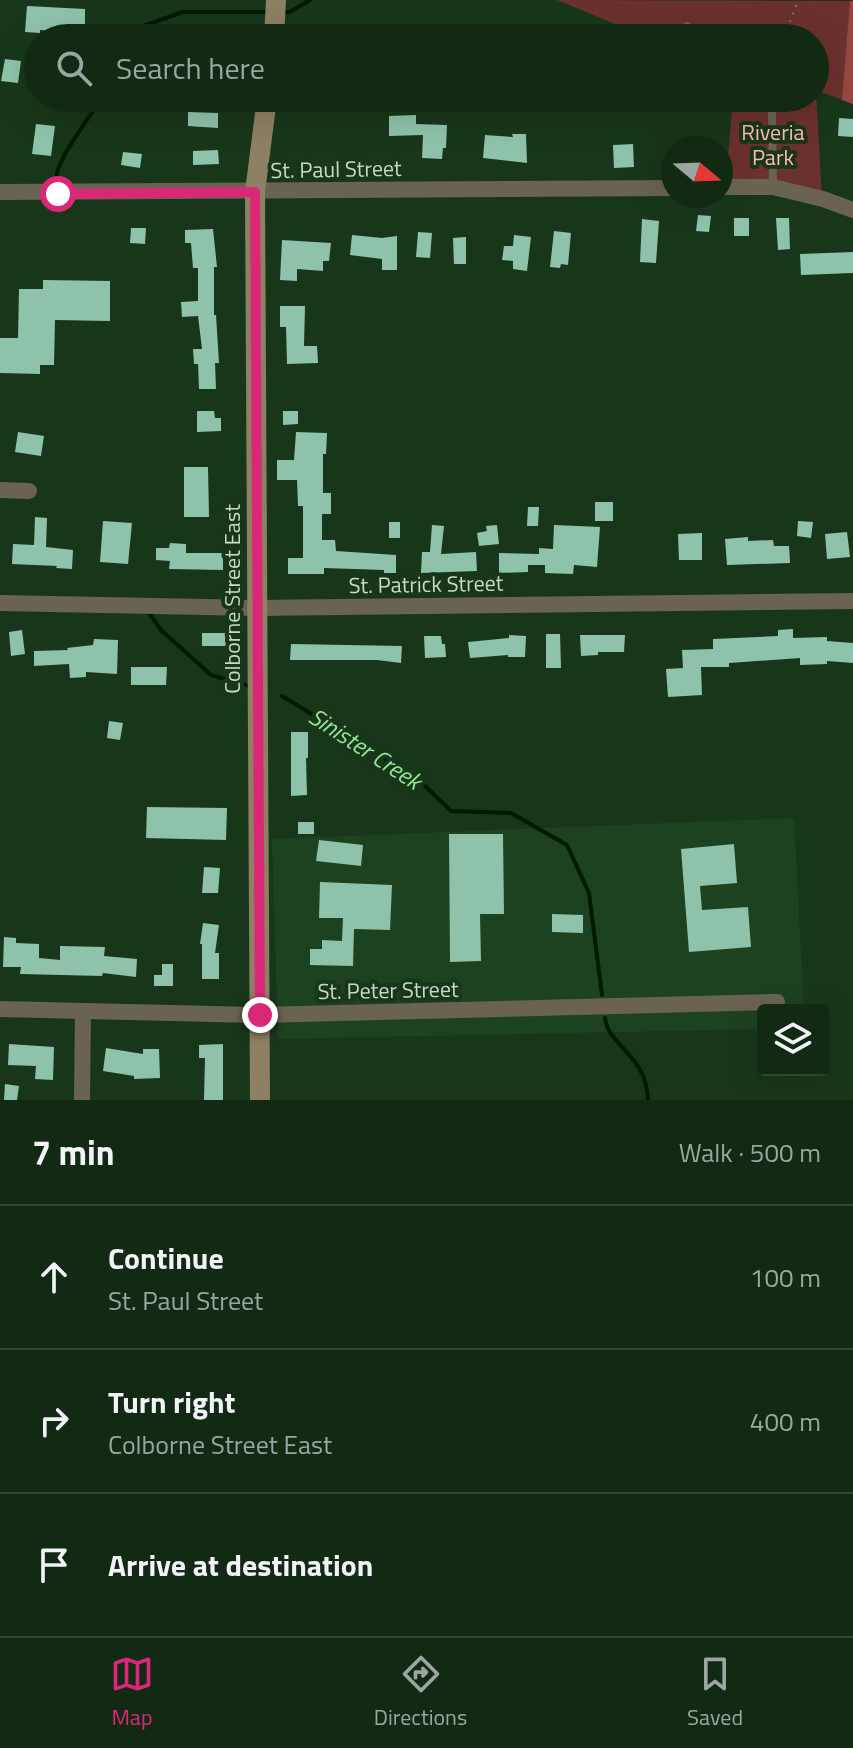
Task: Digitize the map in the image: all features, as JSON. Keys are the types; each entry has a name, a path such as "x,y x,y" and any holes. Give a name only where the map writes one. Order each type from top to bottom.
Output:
{"main road":[{"name":"Colborne Street East","path":"260,1100 255,192 265,112"}],"street":[{"path":"733,187 773,187 853,210"},
{"name":"St. Paul Street","path":"0,192 661,188"},
{"path":"0,490 29,491"},
{"name":"St. Patrick Street","path":"0,603 256,608 853,601"},
{"name":"St. Peter Street","path":"0,1009 260,1015 777,1002"},
{"path":"82,1100 83,1011"}],"lane":[{"path":"772,112 773,187"}],"path":[{"path":"790,22 798,0"}],"shaded area":[{"path":"850,1 853,1 853,104 842,100"},
{"path":"794,818 804,1004 757,1004 757,1029 278,1039 272,839"}],"green space":[{"name":"Riveria Park","path":"557,0 853,1 853,104 829,95 829,24 615,24"},
{"name":"Riveria Park","path":"732,112 817,112 822,199 733,190 733,136 730,136"}],"building":[{"path":"27,6 85,9 85,24 26,24"},
{"path":"5,59 21,61 18,83 1,81"},
{"path":"188,112 218,113 218,128 188,126"},
{"path":"416,115 416,124 447,125 442,159 422,158 423,135 389,136 389,116"},
{"path":"839,118 853,119 853,137 838,136"},
{"path":"36,124 55,126 51,156 32,154"},
{"path":"512,134 526,134 527,163 483,158 485,135 513,137"},
{"path":"633,144 634,167 614,168 613,145"},
{"path":"218,150 219,164 193,165 193,151"},
{"path":"123,152 142,154 140,168 121,165"},
{"path":"698,215 711,216 709,232 696,231"},
{"path":"734,218 749,218 749,236 734,236"},
{"path":"776,218 789,218 790,249 778,250"},
{"path":"642,219 659,221 656,263 640,262"},
{"path":"131,228 146,228 145,244 130,243"},
{"path":"213,229 217,267 214,267 214,315 219,363 215,363 216,389 199,389 198,364 194,364 193,349 202,349 198,316 182,317 181,302 198,301 198,268 193,268 191,243 185,243 185,230"},
{"path":"554,231 571,233 568,265 561,264 560,268 550,267"},
{"path":"418,232 432,233 430,258 416,257"},
{"path":"352,235 397,236 397,270 382,270 382,259 350,255"},
{"path":"514,235 531,237 527,271 513,269 513,261 502,260 504,246 513,246"},
{"path":"466,237 466,264 454,264 453,238"},
{"path":"282,240 331,243 329,261 323,261 323,271 297,269 297,281 280,280"},
{"path":"853,252 853,273 801,275 800,254"},
{"path":"43,280 110,281 110,321 55,320 54,365 40,365 40,374 0,373 0,338 18,338 19,289 43,289"},
{"path":"280,306 305,306 304,346 317,346 318,363 287,364 286,327 280,327"},
{"path":"197,411 214,411 215,418 221,418 221,431 197,432"},
{"path":"283,411 298,411 298,424 283,425"},
{"path":"18,432 44,436 41,456 15,452"},
{"path":"296,432 327,433 326,454 323,454 323,493 331,493 331,514 322,514 322,540 335,540 336,551 396,555 396,573 324,568 324,574 288,574 288,558 303,558 303,506 298,506 297,480 277,480 277,460 294,460"},
{"path":"184,467 208,467 209,517 184,517"},
{"path":"595,502 613,502 613,521 595,521"},
{"path":"528,507 539,507 538,526 527,526"},
{"path":"35,517 47,518 46,547 73,550 72,569 12,564 13,544 34,545"},
{"path":"103,521 132,523 128,564 100,562"},
{"path":"798,521 813,522 811,538 797,536"},
{"path":"389,522 400,522 400,538 389,538"},
{"path":"432,525 444,526 441,554 476,552 477,571 421,573 422,552 430,552"},
{"path":"497,525 499,544 479,546 477,533 487,531 486,526"},
{"path":"554,525 600,527 597,567 574,565 573,574 545,573 545,565 528,565 528,572 499,573 499,553 539,554 539,548 553,549"},
{"path":"847,532 850,557 827,559 825,534"},
{"path":"702,533 702,560 679,560 678,534"},
{"path":"748,537 748,541 773,540 774,546 789,546 790,563 727,565 725,539"},
{"path":"170,543 186,544 186,553 223,553 223,570 169,569 170,561 156,560 156,548 169,548"},
{"path":"793,629 793,638 827,637 827,641 853,643 853,663 827,661 827,664 800,665 800,658 729,663 729,667 701,667 702,695 668,697 666,669 683,668 682,650 713,649 713,639 778,636 778,630"},
{"path":"22,630 25,654 11,656 9,632"},
{"path":"202,633 228,633 228,646 202,646"},
{"path":"546,634 560,634 561,668 546,668"},
{"path":"509,635 526,636 525,657 470,658 468,642 509,638"},
{"path":"580,635 625,635 624,652 598,652 598,655 581,656"},
{"path":"424,636 441,636 446,657 425,658"},
{"path":"94,639 118,640 117,674 86,672 86,677 70,678 69,664 34,666 34,651 68,650 93,645"},
{"path":"291,644 402,646 401,663 290,660"},
{"path":"131,667 167,667 166,685 131,685"},
{"path":"109,721 123,723 120,740 107,738"},
{"path":"291,732 308,732 307,795 291,796"},
{"path":"147,807 227,808 226,840 146,838"},
{"path":"298,822 314,822 314,834 298,834"},
{"path":"449,834 503,834 504,914 480,914 481,961 450,962"},
{"path":"319,840 363,845 361,866 316,861"},
{"path":"734,844 737,883 700,886 702,910 748,907 751,947 689,952 681,849"},
{"path":"204,867 220,868 218,893 202,893"},
{"path":"320,882 392,885 390,930 354,929 353,966 310,965 310,949 322,949 322,940 342,941 343,918 319,918"},
{"path":"552,914 583,915 583,933 552,932"},
{"path":"203,923 219,925 215,953 219,953 219,979 202,979 200,944"},
{"path":"4,937 16,938 16,943 39,944 39,958 60,960 60,946 105,947 104,956 137,959 136,977 103,973 102,976 20,974 21,967 3,967"},
{"path":"162,964 173,964 173,986 154,986 154,975 162,975"},
{"path":"9,1044 54,1047 53,1080 35,1079 36,1066 8,1065"},
{"path":"223,1044 223,1100 204,1100 205,1058 199,1058 199,1045"},
{"path":"106,1048 143,1054 143,1049 159,1049 160,1078 134,1079 134,1076 103,1071"},
{"path":"5,1084 19,1086 17,1100 4,1100"}],"waterway":[{"name":"Sinister Creek","path":"281,12 290,12 310,0"},
{"name":"Sinister Creek","path":"149,24 183,12 268,12"},
{"name":"Sinister Creek","path":"56,182 60,163 92,112"},
{"name":"Sinister Creek","path":"147,610 161,630 211,675 253,687"},
{"name":"Sinister Creek","path":"282,696 417,778 451,811 511,813 567,845 589,893 602,995"},
{"name":"Sinister Creek","path":"605,1018 613,1036 641,1072 648,1100"}],"route":[{"path":"58,194 255,192 260,1015"}]}
